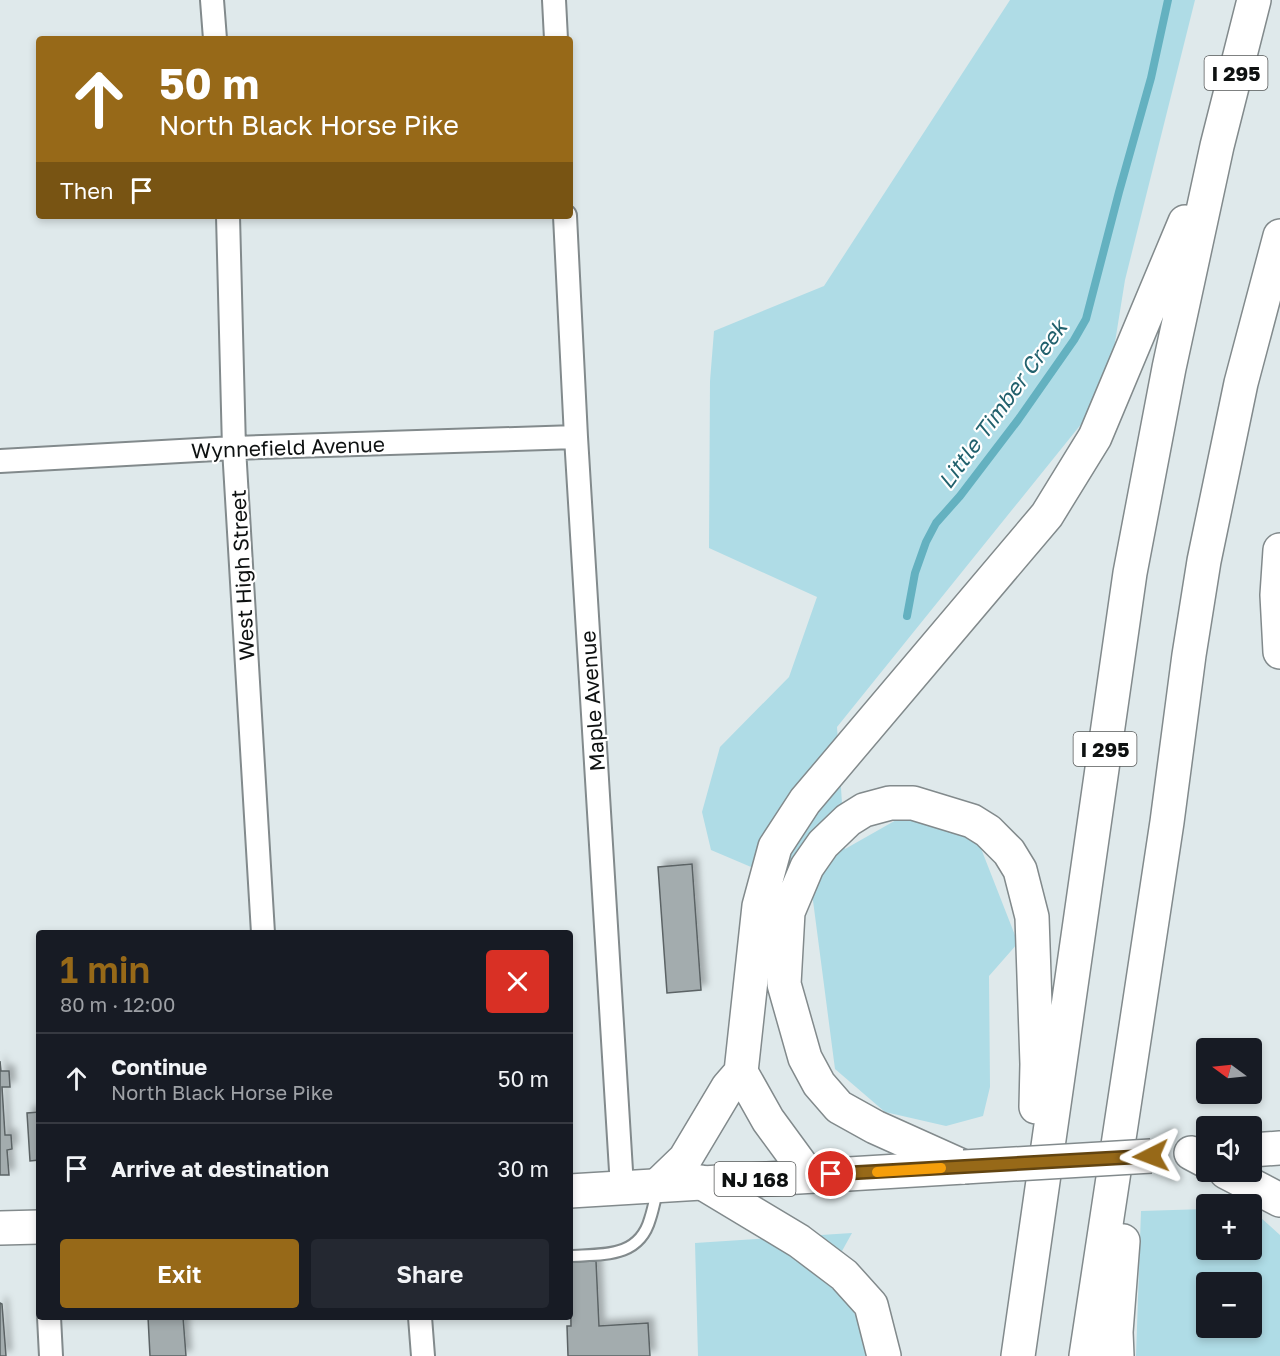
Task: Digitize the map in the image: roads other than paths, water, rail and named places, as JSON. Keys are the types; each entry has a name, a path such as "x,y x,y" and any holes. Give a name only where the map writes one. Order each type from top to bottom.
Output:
{"main road":[{"name":"I 295","path":"1018,1356 1130,573 1169,368 1217,146 1254,0"},
{"path":"658,1185 685,1159 728,1087 741,1072 759,906 775,847 805,801 1047,515 1095,437 1217,146"},
{"path":"1086,1356 1204,561 1241,383 1280,236"},
{"path":"1280,550 1277,594 1280,652"},
{"path":"964,1167 875,1127 839,1107 819,1084 805,1058 784,984 788,912 807,867 823,844 848,819 864,810 890,803 913,803 972,821 988,831 1009,852 1020,870 1032,917 1037,1064 1031,1268"},
{"path":"1117,1356 1117,1320 1142,986"},
{"path":"741,1072 768,1120 809,1176"},
{"path":"1262,1149 1280,1148"},
{"name":"NJ 168","path":"573,1191 1151,1156 1196,1156"},
{"path":"701,1182 799,1241 844,1275 872,1305 884,1356"},
{"path":"1245,1182 1280,1200"},
{"path":"0,1228 36,1227"}],"street":[{"path":"212,0 215,36"},
{"path":"554,0 556,36"},
{"name":"West High Street","path":"228,219 234,448 263,930"},
{"name":"Maple Avenue","path":"565,219 576,437 622,1187"},
{"name":"Wynnefield Avenue","path":"0,461 234,448 576,437"},
{"path":"49,1320 51,1356"},
{"path":"420,1320 423,1356"}],"lane":[{"path":"573,1256 623,1251 633,1245 643,1235 650,1221 658,1185"}],"waterway":[{"name":"Little Timber Creek","path":"907,616 915,573 926,542 936,523 960,496 1018,420 1086,319 1151,78 1168,0"}]}
